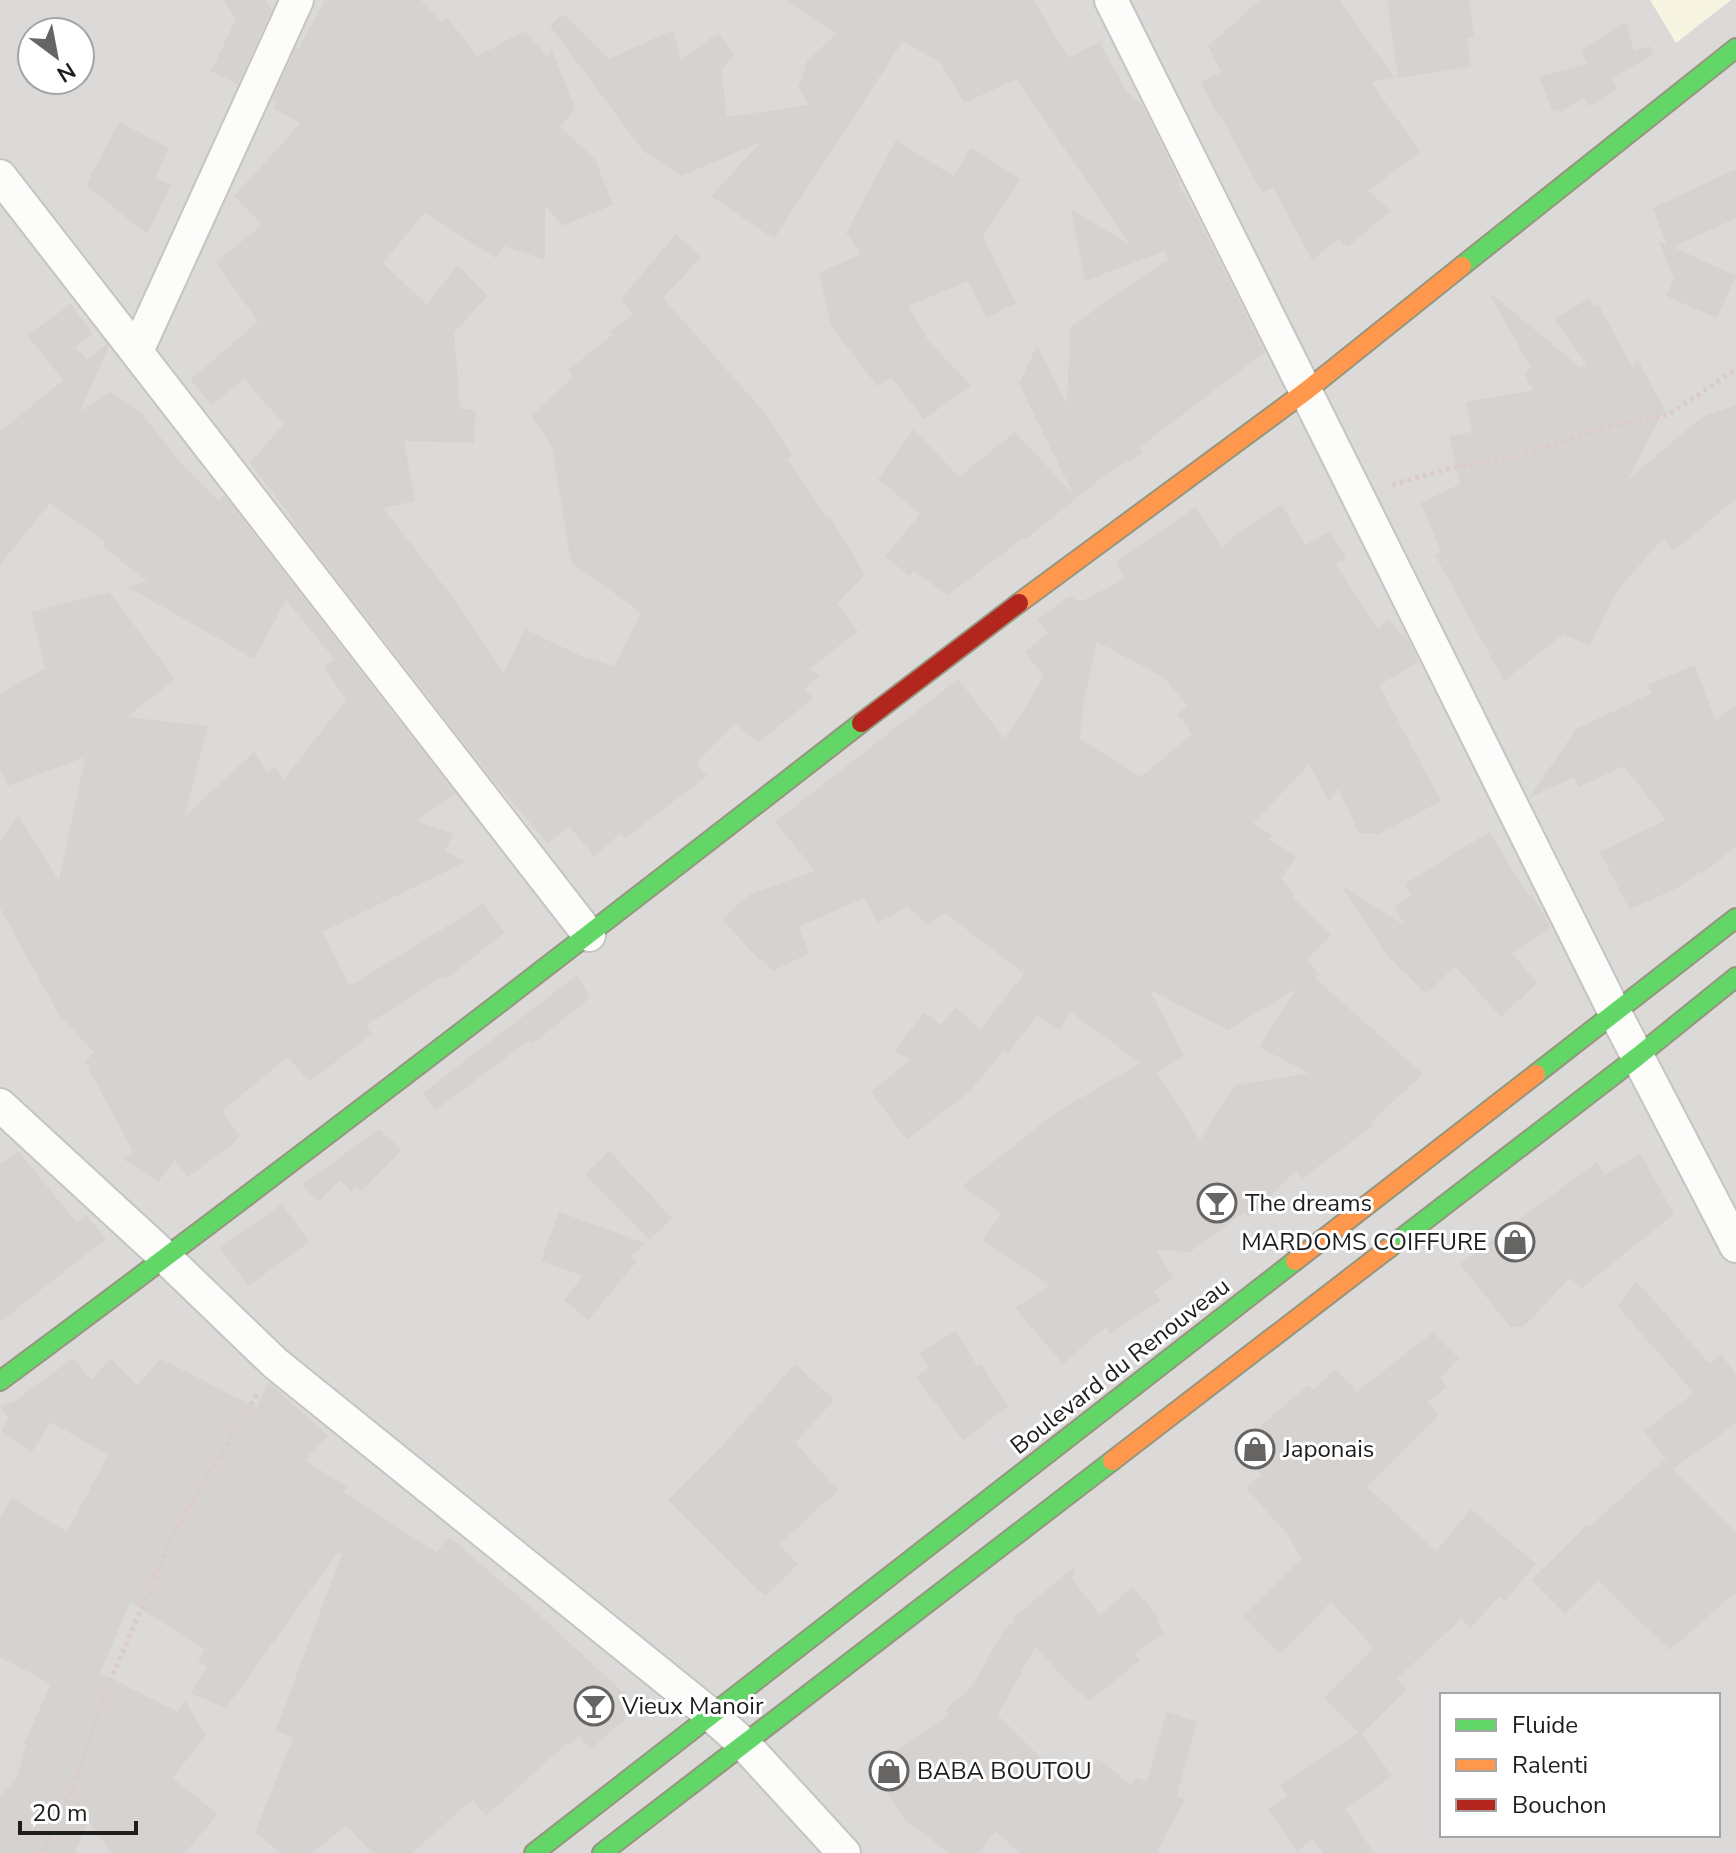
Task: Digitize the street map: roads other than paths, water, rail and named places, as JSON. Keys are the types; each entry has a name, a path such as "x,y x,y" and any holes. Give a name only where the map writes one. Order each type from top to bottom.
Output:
{"main road":[{"path":"0,1381 589,935 956,649 1306,391 1736,48"},
{"name":"Boulevard du Renouveau","path":"534,1853 1736,918"},
{"path":"602,1853 1637,1057 1736,977"}],"street":[{"path":"137,351 297,0"},
{"path":"1111,0 1637,1057 1736,1246"},
{"path":"0,176 589,935"},
{"path":"0,1105 275,1363 744,1744 844,1853"}],"place":[{"name":"The dreams","path":"1217,1203"},
{"name":"MARDOMS COIFFURE","path":"1515,1242"},
{"name":"Japonais","path":"1255,1449"},
{"name":"Vieux Manoir","path":"594,1706"},
{"name":"BABA BOUTOU","path":"889,1771"}]}
